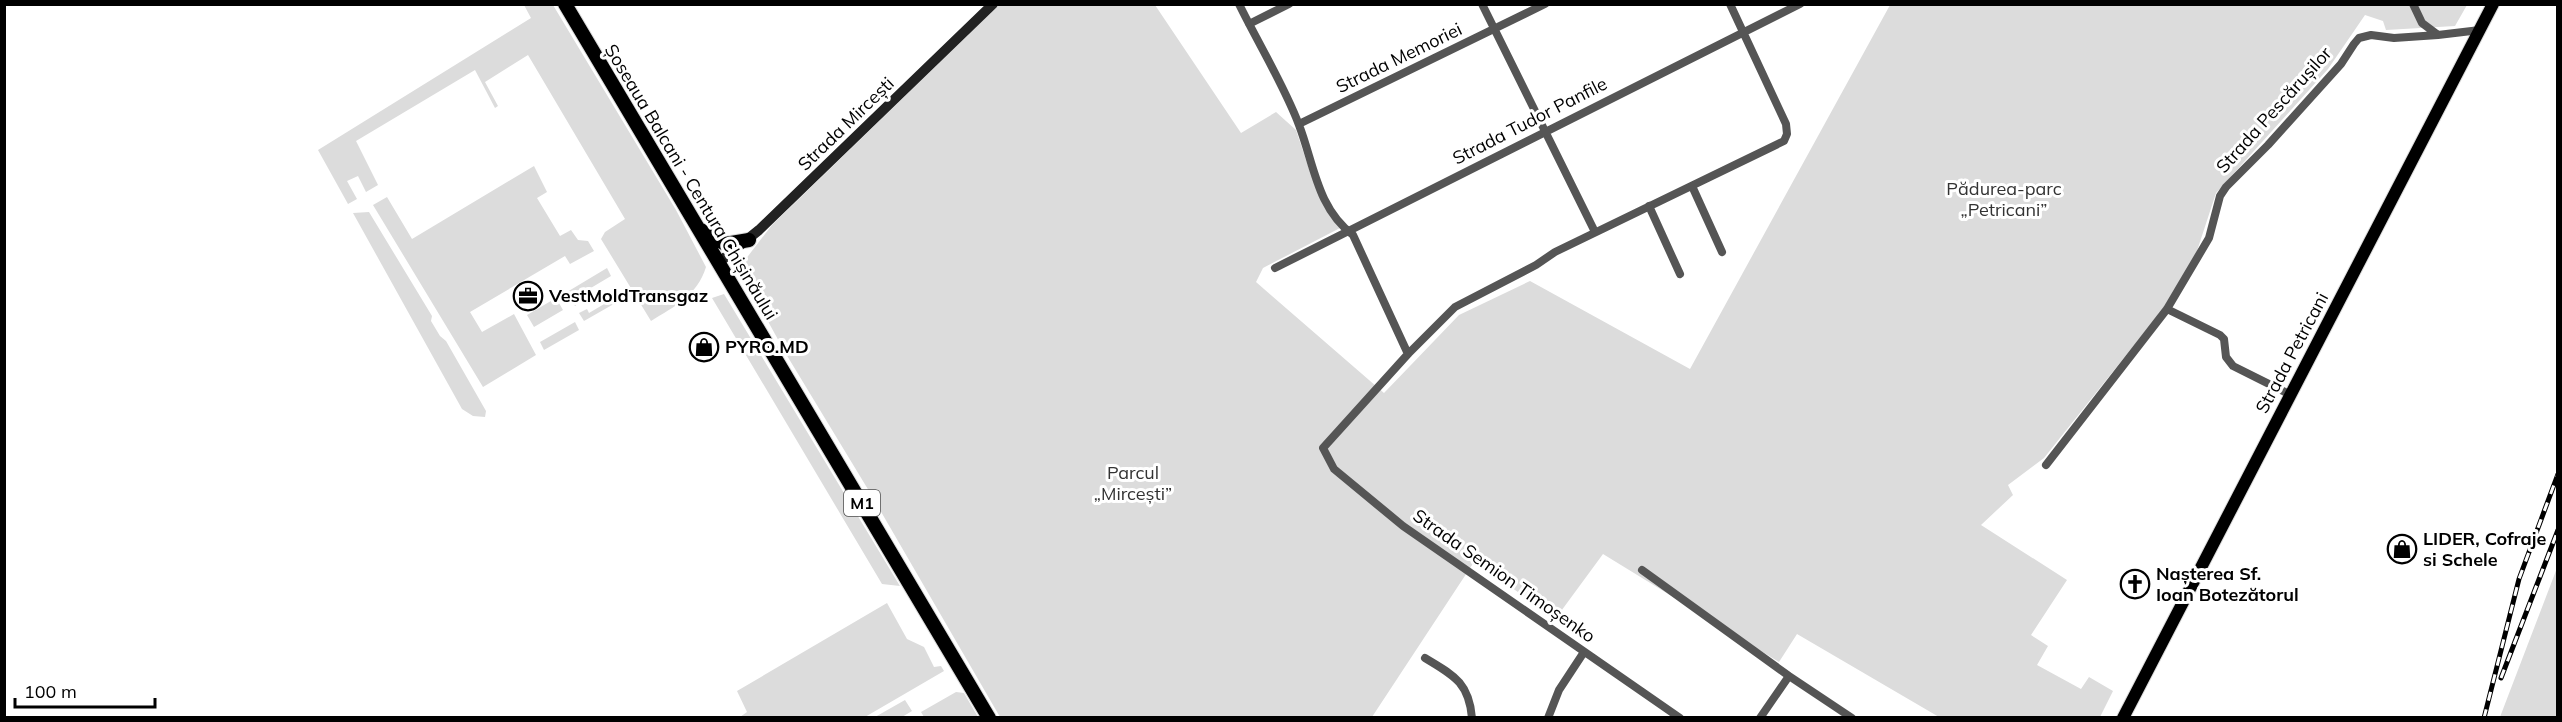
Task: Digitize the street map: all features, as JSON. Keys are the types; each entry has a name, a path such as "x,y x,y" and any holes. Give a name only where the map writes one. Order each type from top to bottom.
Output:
{"highway":[{"name":"Șoseaua Balcani - Centura Chișinăului","path":"565,4 989,717"},
{"path":"698,228 725,244 749,240"}],"main road":[{"name":"Strada Mircești","path":"718,262 749,240 993,4"},
{"name":"Strada Petricani","path":"2123,717 2493,4"}],"street":[{"path":"1239,4 1299,124 1318,187 1341,227 1353,235 1408,354 1455,307 1594,232 1779,144 1786,138 1786,124 1730,4"},
{"path":"1249,24 1289,4"},
{"path":"1482,4 1594,232"},
{"name":"Strada Memoriei","path":"1299,124 1545,4"},
{"name":"Strada Tudor Panfile","path":"1275,268 1800,4"},
{"path":"2413,4 2422,23 2438,35"},
{"name":"Strada Pescărușilor","path":"2046,465 2167,309 2209,238 2220,196 2226,187 2268,145 2341,64 2359,38 2371,35 2394,38 2480,30"},
{"path":"1692,186 1722,252"},
{"path":"1649,206 1680,273"},
{"path":"2167,309 2220,335 2224,339 2226,357 2233,366 2291,395"},
{"name":"Strada Semion Timoșenko","path":"1408,354 1323,448 1334,469 1403,526 1680,717"},
{"path":"1642,570 1789,676 1852,717"},
{"path":"1548,717 1559,690 1584,652"},
{"path":"1425,658 1460,681 1466,690 1472,717"},
{"path":"1760,717 1789,676"},
{"path":"1661,717 1666,708"}],"green space":[{"path":"524,5 553,5 676,210 706,267 691,293 677,305 651,321 601,239 605,232 625,219 528,55 485,82 498,106 495,108 475,70 356,141 378,185 366,192 358,176 347,181 357,199 348,204 318,150 531,18"},
{"name":"Parcul „Mircești”","path":"999,5 1155,5 1241,133 1276,112 1296,130 1310,172 1340,228 1263,268 1256,282 1384,393 1459,315 1530,281 1690,369 1890,5 2467,5 2455,26 2386,30 2383,21 2365,15 2328,69 2216,193 2196,254 2166,305 2044,458 2008,485 2013,495 1981,525 2067,580 2031,635 2048,646 2037,665 2081,689 2089,677 2113,691 2100,717 1939,717 1797,634 1779,662 1603,554 1556,618 1474,562 1372,717 1000,717 869,491 786,354 759,305 745,260 772,225"},
{"path":"534,166 547,192 537,198 560,236 571,230 578,240 588,241 594,251 570,264 565,256 470,312 482,332 514,314 536,355 483,387 373,205 387,197 412,239"},
{"path":"369,212 486,411 485,417 473,416 462,409 353,213"},
{"path":"607,268 611,276 579,295 582,301 575,306 567,292"},
{"path":"724,294 900,586 882,584 712,298"},
{"path":"616,297 619,301 584,321 579,313 587,309 589,313"},
{"path":"556,298 563,310 534,327 527,315"},
{"path":"575,322 579,330 544,350 540,342"},
{"path":"2557,568 2557,717 2500,717"},
{"path":"887,603 907,639 924,647 934,667 941,666 944,671 865,717 740,717 747,712 737,691"},
{"path":"956,692 964,693 978,717 924,717 921,712"},
{"path":"905,700 912,711 902,717 875,717"}],"railway":[{"path":"2484,718 2519,579 2558,474"},
{"path":"2501,678 2558,530"}],"place":[{"name":"VestMoldTransgaz","path":"528,296"},
{"name":"PYRO.MD","path":"704,347"},
{"name":"LIDER, Cofraje si Schele","path":"2402,549"},
{"name":"Nașterea Sf. Ioan Botezătorul","path":"2135,584"}],"park label":[{"name":"Pădurea-parc „Petricani”","path":"2004,199"}]}
